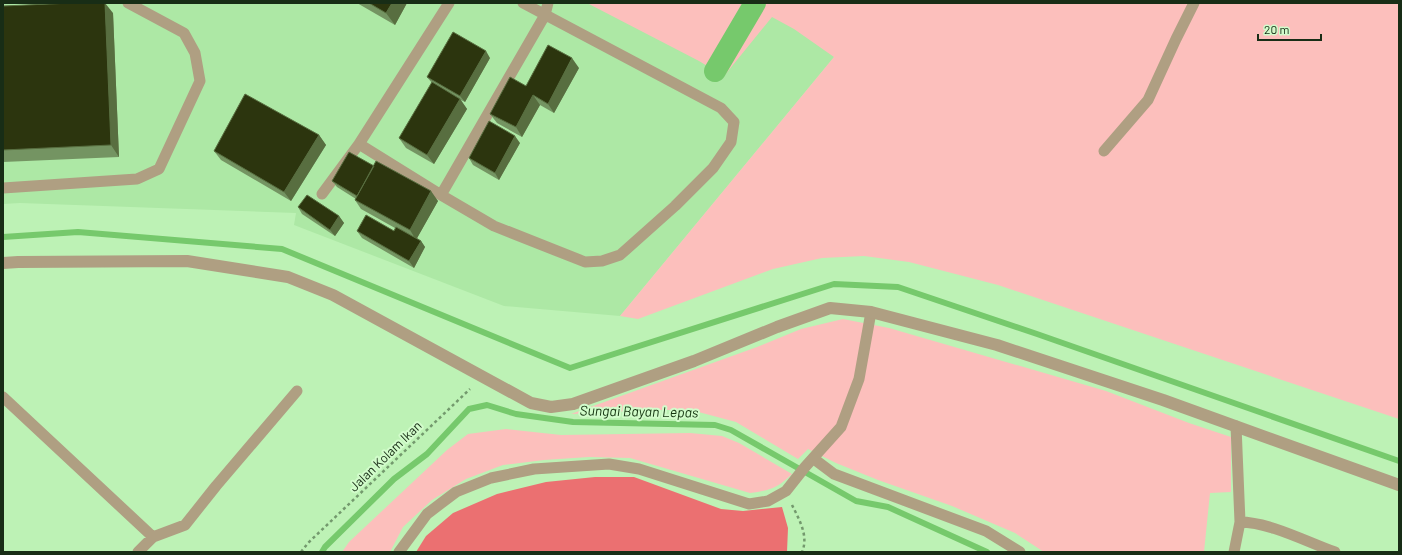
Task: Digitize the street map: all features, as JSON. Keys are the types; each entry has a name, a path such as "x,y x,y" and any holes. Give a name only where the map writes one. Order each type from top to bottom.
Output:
{"street":[{"path":"3,263 187,261 288,277 333,295 531,403 551,407 573,404 694,361 777,327 830,308 871,312 997,345 1163,400 1399,484"}],"lane":[{"path":"3,188 137,179 159,169 200,81 196,53 184,33 128,3"},
{"path":"322,194 359,144 449,3"},
{"path":"359,144 494,226 585,262 602,261 620,255 675,206 712,168 731,142 734,122 721,108 523,3"},
{"path":"440,194 545,15 548,3"},
{"path":"1104,151 1148,100 1194,3"},
{"path":"399,552 427,514 456,492 491,478 534,469 609,464 639,469 749,504 768,501 789,488 841,427 859,379 871,312"},
{"path":"138,552 153,537 185,526 216,486 297,391"},
{"path":"3,397 153,537"},
{"path":"1234,552 1240,522 1236,426"},
{"path":"814,459 834,474 986,531 1020,552"},
{"path":"1240,522 1250,522 1263,525 1335,552"}],"path":[{"name":"Jalan Kolam Ikan","path":"301,552 308,543 483,376"},
{"path":"789,488 803,528 804,548 802,552"}],"shaded area":[{"path":"3,3 818,3 834,57 620,316 504,306 294,225 296,213 20,203 3,204"},
{"path":"587,3 1399,3 1399,419 998,285 909,262 864,256 822,258 773,269 638,319 620,316 834,57 794,29 772,17 724,76 699,61"},
{"path":"843,319 889,328 1106,391 1189,423 1231,437 1231,492 1210,493 1204,552 1044,552 1015,533 952,506 878,480 836,463 808,449 798,459 736,422 691,410 571,414 757,347 801,329"},
{"path":"506,429 561,435 690,433 722,436 739,443 792,474 782,483 773,488 750,493 630,458 589,457 503,465 466,479 432,500 403,527 390,552 342,552 349,542 447,450 468,434"},
{"path":"595,477 634,477 721,509 743,511 782,507 788,528 787,552 416,552 426,536 453,513 497,494 546,482"}],"building":[{"path":"105,3 111,145 3,150 3,6"},
{"path":"369,3 392,3 386,13"},
{"path":"453,32 486,51 460,96 427,77"},
{"path":"548,45 572,58 548,104 533,95 516,127 490,114 510,77 526,86"},
{"path":"432,82 460,99 427,155 399,138"},
{"path":"245,94 319,135 284,192 214,151"},
{"path":"489,121 515,136 495,173 469,158"},
{"path":"349,152 374,166 357,196 332,181"},
{"path":"376,161 431,191 410,230 355,200"},
{"path":"307,195 339,216 330,230 298,207"},
{"path":"366,215 394,231 396,227 421,241 409,261 357,231"}],"waterway":[{"path":"715,71 755,3"},
{"path":"3,237 78,232 282,249 570,368 834,284 898,287 1037,334 1399,461"},
{"name":"Sungai Bayan Lepas","path":"322,552 325,547 394,479 427,454 469,409 487,405 516,414 573,422 715,425 731,430 856,501 888,507 987,552"}]}
